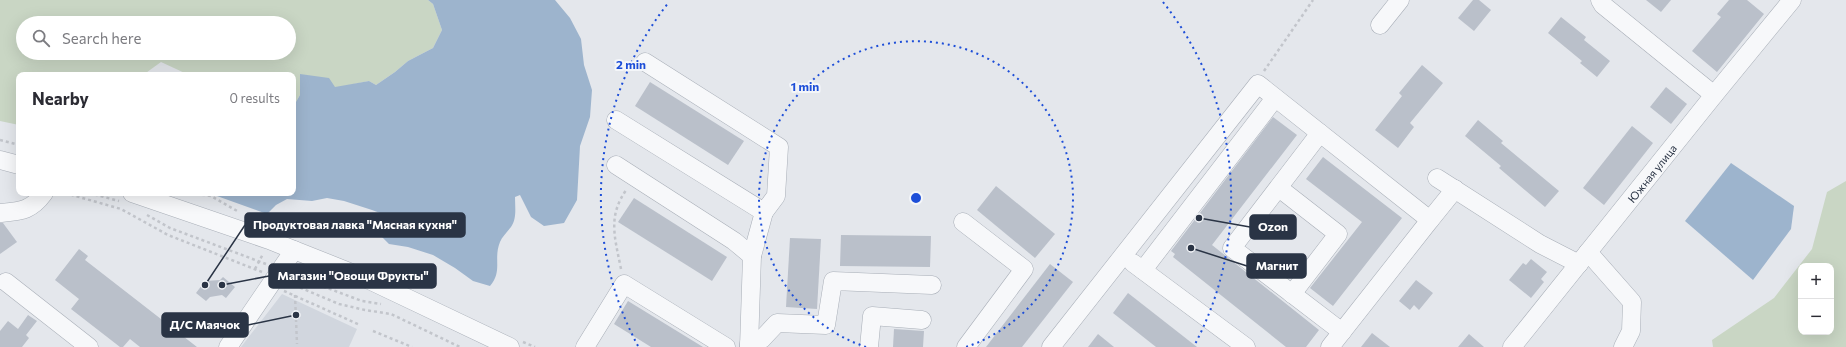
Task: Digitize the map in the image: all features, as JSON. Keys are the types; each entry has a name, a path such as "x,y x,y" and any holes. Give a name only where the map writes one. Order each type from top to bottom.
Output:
{"street":[{"path":"1380,25 1400,0"},
{"path":"1600,0 1603,5 1714,94"},
{"name":"Южная улица","path":"1512,347 1714,94 1792,0"},
{"path":"645,62 779,147 776,196 764,212 752,256 749,345 762,339 777,324 826,325 833,281 932,285"},
{"path":"1051,347 1258,84 1430,220"},
{"path":"1142,270 1276,98"},
{"path":"616,120 764,212"},
{"path":"1320,133 1232,248 1342,332"},
{"path":"0,160 16,164"},
{"path":"616,165 734,241 752,256"},
{"path":"1437,178 1540,244 1583,258 1632,302 1631,331 1623,347"},
{"path":"1279,188 1338,234 1292,294"},
{"path":"1330,347 1455,189"},
{"path":"0,212 25,210 37,202 42,196"},
{"path":"141,196 269,240 367,279 510,347"},
{"path":"963,222 1024,269 966,347"},
{"path":"228,347 294,250"},
{"path":"1123,255 1241,345"},
{"path":"6,282 89,347"},
{"path":"586,347 624,284 726,347"},
{"path":"869,347 872,316 922,320"}],"path":[{"path":"1258,84 1265,69 1314,0"},
{"path":"0,140 16,144"},
{"path":"624,284 613,227 619,200 629,187"},
{"path":"270,286 295,295 360,325"},
{"path":"295,295 297,344"},
{"path":"373,331 412,347"}],"shaded area":[{"path":"282,294 357,329 349,347 241,347"}],"green space":[{"path":"0,0 428,0 433,4 442,30 433,48 408,61 376,85 369,81 300,95 296,102 296,72 183,72 161,62 147,72 16,72 16,124 0,121"},
{"path":"1846,181 1846,347 1713,347 1712,340 1774,298 1798,267 1798,335 1834,335 1834,263 1801,263 1812,249 1827,192"}],"water":[{"path":"428,0 555,0 570,18 581,39 584,65 592,90 590,117 580,146 577,200 564,223 544,226 531,217 520,195 515,197 513,224 500,242 497,254 496,275 490,286 473,281 433,255 408,247 389,244 382,237 388,216 372,210 344,201 327,198 312,201 287,199 276,205 267,214 217,196 296,196 296,102 300,95 300,74 329,78 335,87 369,81 376,85 408,61 433,48 442,30 433,4"},
{"path":"1731,163 1794,206 1791,229 1753,280 1685,221"}],"building":[{"path":"1473,0 1479,0 1491,10 1474,31 1458,18"},
{"path":"1646,0 1671,0 1661,12"},
{"path":"1729,0 1747,0 1764,14 1717,72 1692,51 1721,17 1717,14"},
{"path":"1561,17 1586,37 1584,40 1610,61 1597,77 1580,63 1582,61 1548,33"},
{"path":"1422,65 1443,83 1410,123 1414,127 1398,148 1375,130 1402,96 1399,93"},
{"path":"650,82 744,141 728,165 635,106"},
{"path":"1666,87 1687,104 1671,124 1650,107"},
{"path":"1273,117 1297,135 1212,245 1319,330 1306,347 1286,347 1173,257 1175,254 1171,251"},
{"path":"1478,120 1503,141 1501,143 1559,191 1545,207 1499,168 1501,166 1465,136"},
{"path":"1632,126 1653,143 1604,205 1583,188"},
{"path":"1323,157 1402,218 1333,306 1310,288 1362,222 1306,179"},
{"path":"996,186 1055,234 1035,258 977,210"},
{"path":"634,198 727,257 712,281 618,222"},
{"path":"0,223 3,223 17,242 0,254"},
{"path":"841,235 931,236 930,267 840,266"},
{"path":"790,238 821,239 817,309 786,307"},
{"path":"79,249 88,256 85,260 197,347 140,347 130,339 123,347 120,347 71,309 79,299 55,280"},
{"path":"1531,259 1547,272 1541,279 1544,282 1531,298 1509,280 1523,263 1526,265"},
{"path":"1050,264 1073,282 1022,347 986,347"},
{"path":"223,277 235,287 226,298 222,295 210,297 206,301 196,293 205,281 220,280"},
{"path":"1416,280 1433,293 1419,310 1414,305 1410,310 1399,301"},
{"path":"1128,293 1197,347 1156,347 1113,313"},
{"path":"628,301 703,347 651,347 614,324"},
{"path":"28,315 37,321 26,335 29,338 22,347 0,347 0,331 8,321 18,329"},
{"path":"894,329 924,331 923,347 893,347"},
{"path":"1372,333 1390,347 1361,347"},
{"path":"1098,334 1114,347 1088,347"},
{"path":"1469,334 1484,347 1458,347"}],"place":[{"name":"Ozon","path":"1199,218"},
{"name":"Магнит","path":"1191,248"},
{"name":"Продуктовая лавка \"Мясная кухня\"","path":"205,285"},
{"name":"Магазин \"Овощи Фрукты\"","path":"222,285"},
{"name":"Д/С Маячок","path":"296,315"}]}
